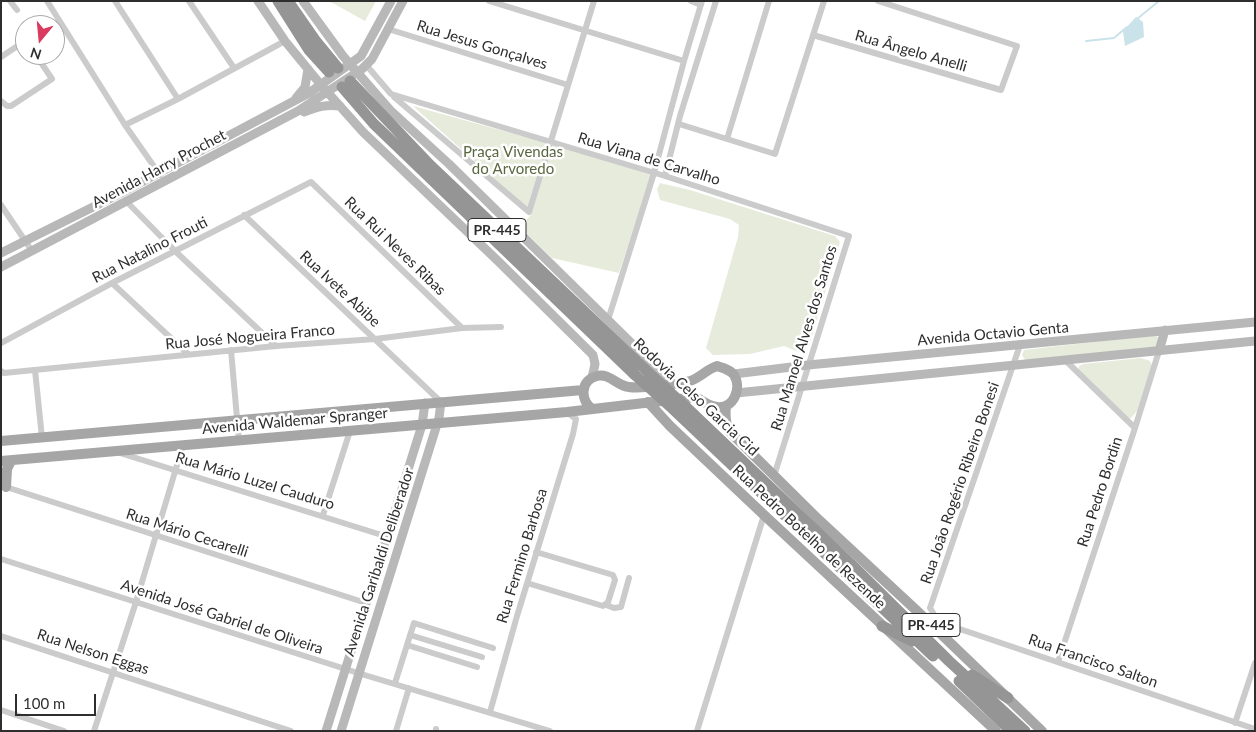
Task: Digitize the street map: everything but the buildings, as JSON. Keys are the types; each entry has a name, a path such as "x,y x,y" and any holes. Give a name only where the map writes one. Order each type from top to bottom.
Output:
{"highway":[{"path":"278,1 309,50 334,70 288,1"},
{"name":"Rodovia Celso Garcia Cid","path":"350,80 430,165 1025,731"},
{"name":"Rodovia Celso Garcia Cid","path":"350,80 374,124 634,374 1011,731"},
{"path":"882,626 923,646"},
{"path":"949,660 1008,698"}],"main road":[{"path":"592,409 586,404 583,390 592,378 598,376 606,376 628,387 690,381 708,369 717,366 724,368 734,374 737,387 732,401 726,406 726,424 729,431 774,476"},
{"name":"Avenida Waldemar Spranger","path":"1,441 583,390"},
{"name":"Avenida Waldemar Spranger","path":"6,461 567,412 696,397 708,405 719,408 726,406"},
{"name":"Rua Pedro Botelho de Rezende","path":"648,402 670,426 764,515 996,731"},
{"path":"4,486 7,469 6,461"},
{"name":"PR-445","path":"774,476 1042,731"}],"street":[{"path":"10,1 17,10"},
{"path":"47,1 164,182"},
{"path":"116,1 178,98"},
{"path":"189,1 234,68"},
{"path":"258,1 285,41 364,132 593,355 595,364 592,378"},
{"name":"Rodovia Celso Garcia Cid","path":"303,1 327,36 350,64 350,80 449,164 672,383"},
{"path":"324,88 361,56 391,1"},
{"path":"324,88 350,80 367,66 403,1"},
{"path":"489,1 501,3 684,61"},
{"path":"367,66 391,94 529,212 594,1"},
{"path":"608,320 654,173 684,61 702,3 691,1"},
{"path":"666,176 680,116 716,1"},
{"path":"726,139 769,1"},
{"path":"679,124 775,154 824,1"},
{"name":"Rua Ângelo Anelli","path":"813,35 1001,90 1016,46 878,1"},
{"name":"Rua Jesus Gonçalves","path":"388,29 568,85"},
{"path":"125,124 285,41"},
{"path":"1,57 15,48"},
{"path":"343,56 361,56"},
{"path":"2,103 11,106 52,79 43,65"},
{"path":"308,69 307,82 290,110 298,114 318,106 340,106"},
{"name":"Avenida Harry Prochet","path":"1,267 164,182 290,110 324,88"},
{"name":"Rua Viana de Carvalho","path":"391,94 666,176 849,236"},
{"name":"Avenida Harry Prochet","path":"1,253 159,173 290,110"},
{"name":"Rua Natalino Frouti","path":"1,342 112,283 311,182"},
{"name":"Rua Rui Neves Ribas","path":"311,182 462,328"},
{"path":"127,202 175,251 276,346"},
{"path":"1,205 32,251"},
{"name":"Rua Ivete Abibe","path":"244,215 441,402"},
{"name":"Rua Manoel Alves dos Santos","path":"774,476 849,236"},
{"path":"112,283 188,354"},
{"name":"Avenida Octavio Genta","path":"734,374 808,365 1255,322"},
{"name":"Rua José Nogueira Franco","path":"1,371 35,370 231,350 375,339 462,328 501,327"},
{"name":"Rua Pedro Bordin","path":"1058,662 1135,428 1165,330"},
{"path":"736,394 1255,341"},
{"path":"1014,366 1020,345"},
{"path":"231,350 239,441"},
{"path":"1065,360 1135,428"},
{"name":"Rua João Rogério Ribeiro Bonesi","path":"930,608 1014,366"},
{"path":"35,370 42,438"},
{"name":"Rua Ivete Abibe","path":"418,380 424,391 425,403"},
{"name":"Avenida Garibaldi Deliberador","path":"341,731 438,423 441,402"},
{"name":"Avenida Garibaldi Deliberador","path":"326,731 422,425 425,403"},
{"name":"Rua Fermino Barbosa","path":"490,712 536,552 576,424 576,419 567,412"},
{"path":"323,515 350,431"},
{"path":"94,731 136,602 183,445"},
{"name":"Rua Mário Luzel Cauduro","path":"114,451 323,515 388,537"},
{"name":"Rua Mário Cecarelli","path":"4,486 366,603"},
{"path":"697,731 764,515"},
{"path":"536,552 613,575 615,580 606,605"},
{"name":"Avenida José Gabriel de Oliveira","path":"1,559 345,669 550,731"},
{"path":"527,583 614,608 621,607 630,578"},
{"path":"916,610 930,608"},
{"name":"Rua Francisco Salton","path":"930,608 941,622 958,629 1255,730"},
{"path":"395,684 414,623 492,648"},
{"path":"951,644 958,629"},
{"path":"410,635 482,657"},
{"name":"Rua Nelson Eggas","path":"1,636 291,731"},
{"path":"407,645 477,667"},
{"path":"1235,722 1255,663"},
{"path":"396,731 409,688"},
{"path":"1,710 64,731"}],"green space":[{"path":"329,1 376,1 365,21"},
{"name":"Praça Vivendas do Arvoredo","path":"413,106 547,143 527,208"},
{"path":"553,144 651,175 619,273 552,258 520,227 531,215"},
{"path":"660,183 690,190 835,236 840,242 809,346 799,352 784,346 750,354 713,355 706,348 738,237 739,225 730,219 660,200 657,189"},
{"path":"1155,335 1159,338 1157,348 1025,360 1022,355 1024,350"},
{"path":"1141,358 1150,361 1152,366 1138,410 1131,418 1128,418 1078,372 1079,366 1083,364"}],"water":[{"path":"1136,17 1143,22 1144,37 1125,46 1123,31"}],"waterway":[{"path":"1137,19 1159,1"},
{"path":"1086,41 1114,38 1127,27"}]}
